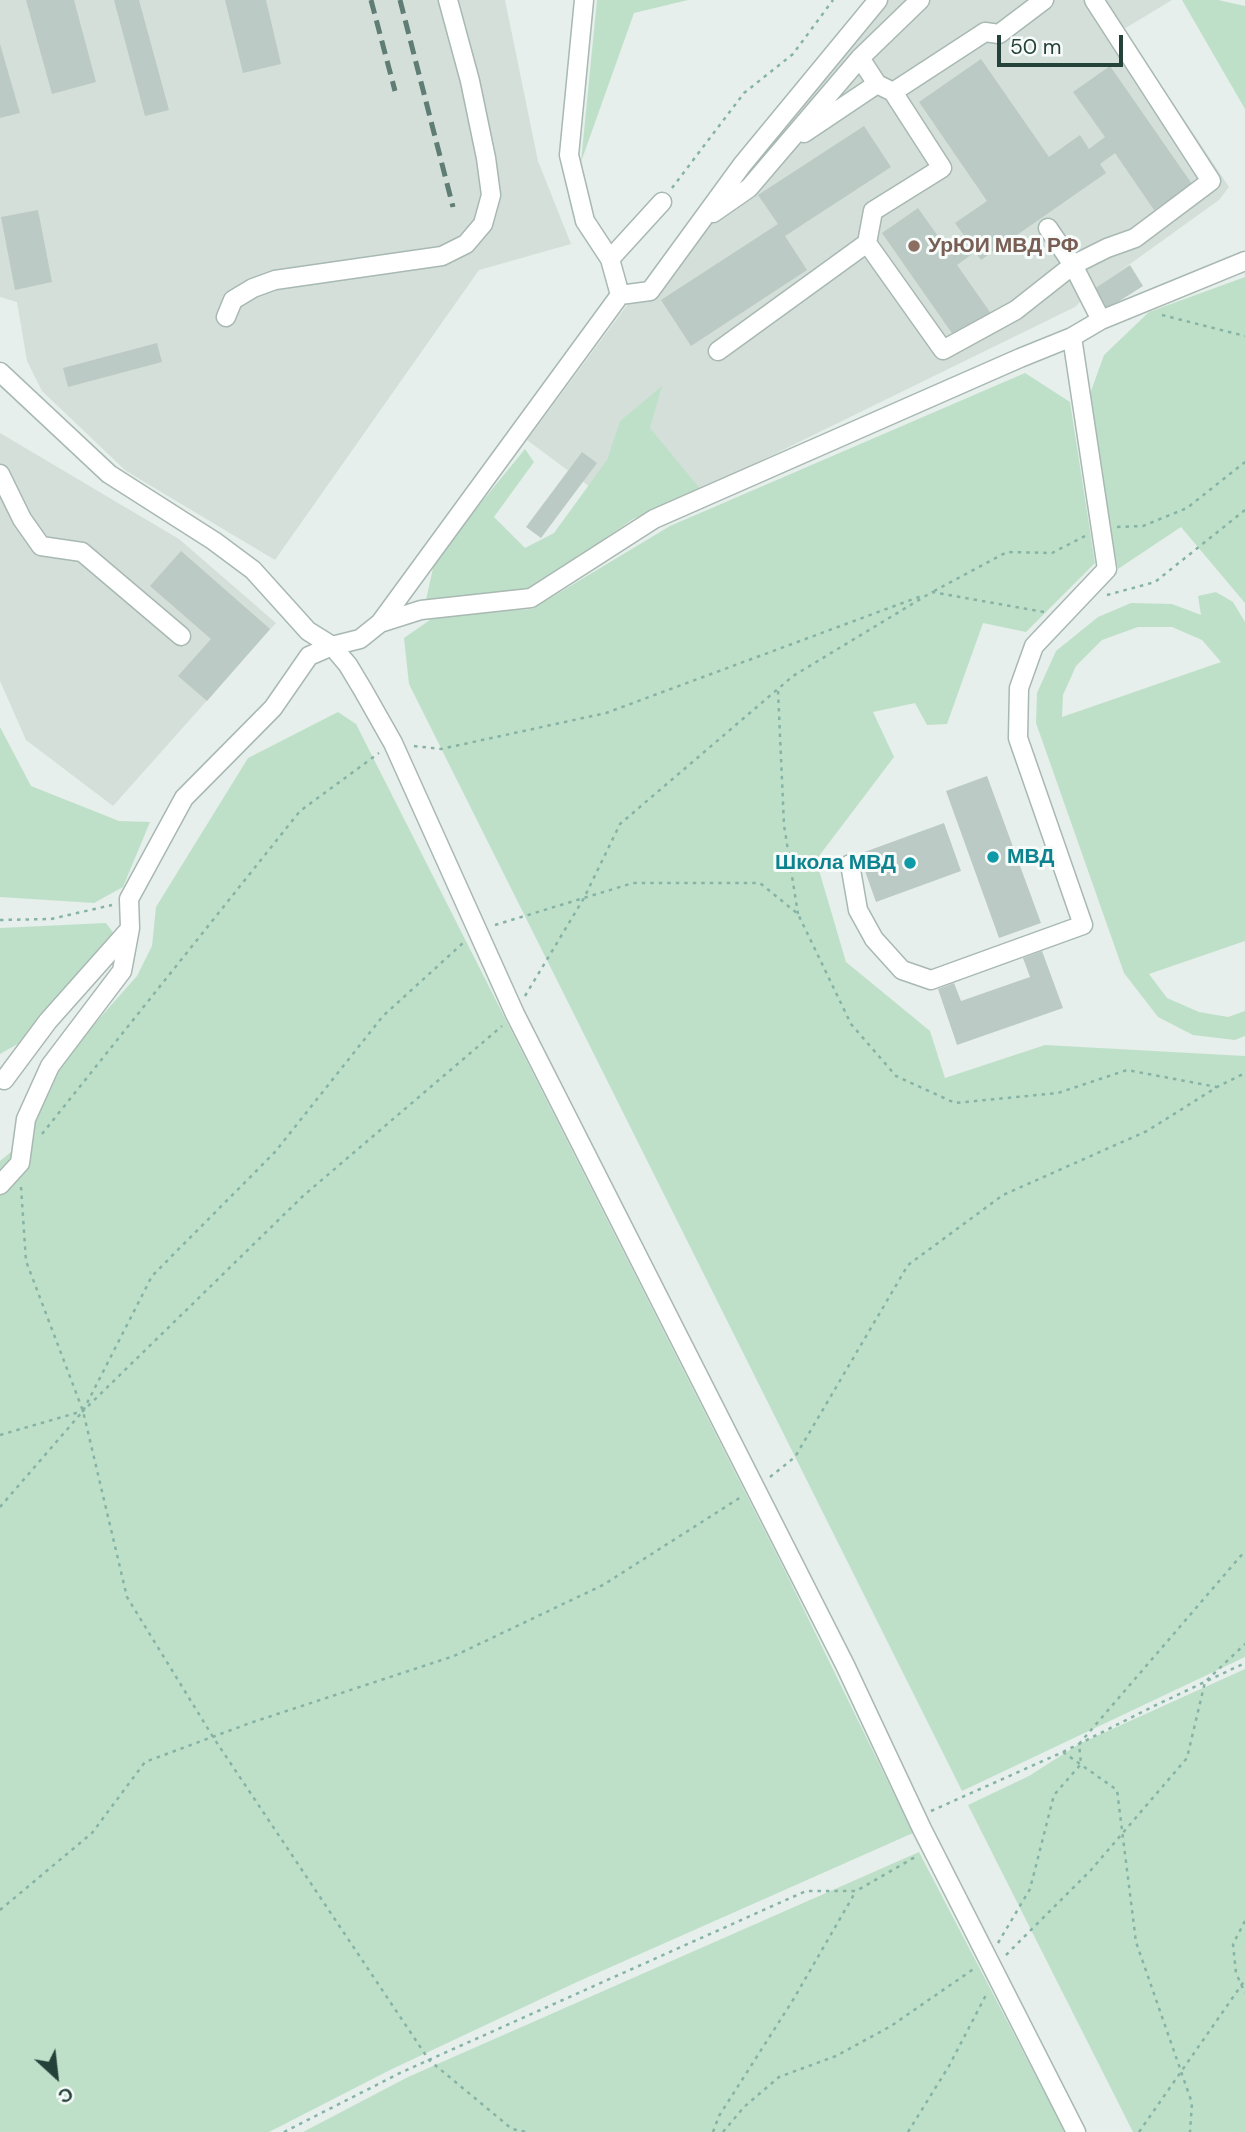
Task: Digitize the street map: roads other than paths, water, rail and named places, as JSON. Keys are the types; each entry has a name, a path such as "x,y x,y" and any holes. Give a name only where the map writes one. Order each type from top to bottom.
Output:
{"street":[{"path":"226,317 233,300 253,288 275,280 442,256 466,244 483,224 491,195 486,158 470,81 448,0"},
{"path":"584,0 569,155 585,220 610,258 620,295"},
{"path":"0,1185 20,1163 26,1119 50,1066 122,971 130,928 129,899 184,798 274,708 309,656 332,646 360,639 380,623 620,295 650,291 742,165 878,0"},
{"path":"704,219 749,188 860,58 920,0"},
{"path":"785,146 985,32 999,34 1044,0"},
{"path":"867,243 943,350 1016,310 1073,265 1135,238 1211,181 1094,0"},
{"path":"718,351 867,243 873,211 942,167 860,58"},
{"path":"610,258 662,202"},
{"path":"1048,228 1073,265 1101,320"},
{"path":"380,623 421,610 531,598 654,519 1072,337 1101,320 1245,261"},
{"path":"850,864 858,910 874,939 902,970 931,980 1083,925 1018,738 1020,688 1034,646 1107,569 1072,337"},
{"path":"0,372 109,474 214,541 253,570 308,631 332,646 348,665 393,743 515,1014 845,1665 917,1817 1076,2132"},
{"path":"0,474 22,519 41,546 82,552 181,636"},
{"path":"4,1080 48,1021 130,928"}],"railway":[{"path":"371,0 395,91"},
{"path":"400,0 453,207"}],"place":[{"name":"УрЮИ МВД РФ","path":"914,246"},
{"name":"МВД","path":"993,857"},
{"name":"Школа МВД","path":"910,863"}]}
